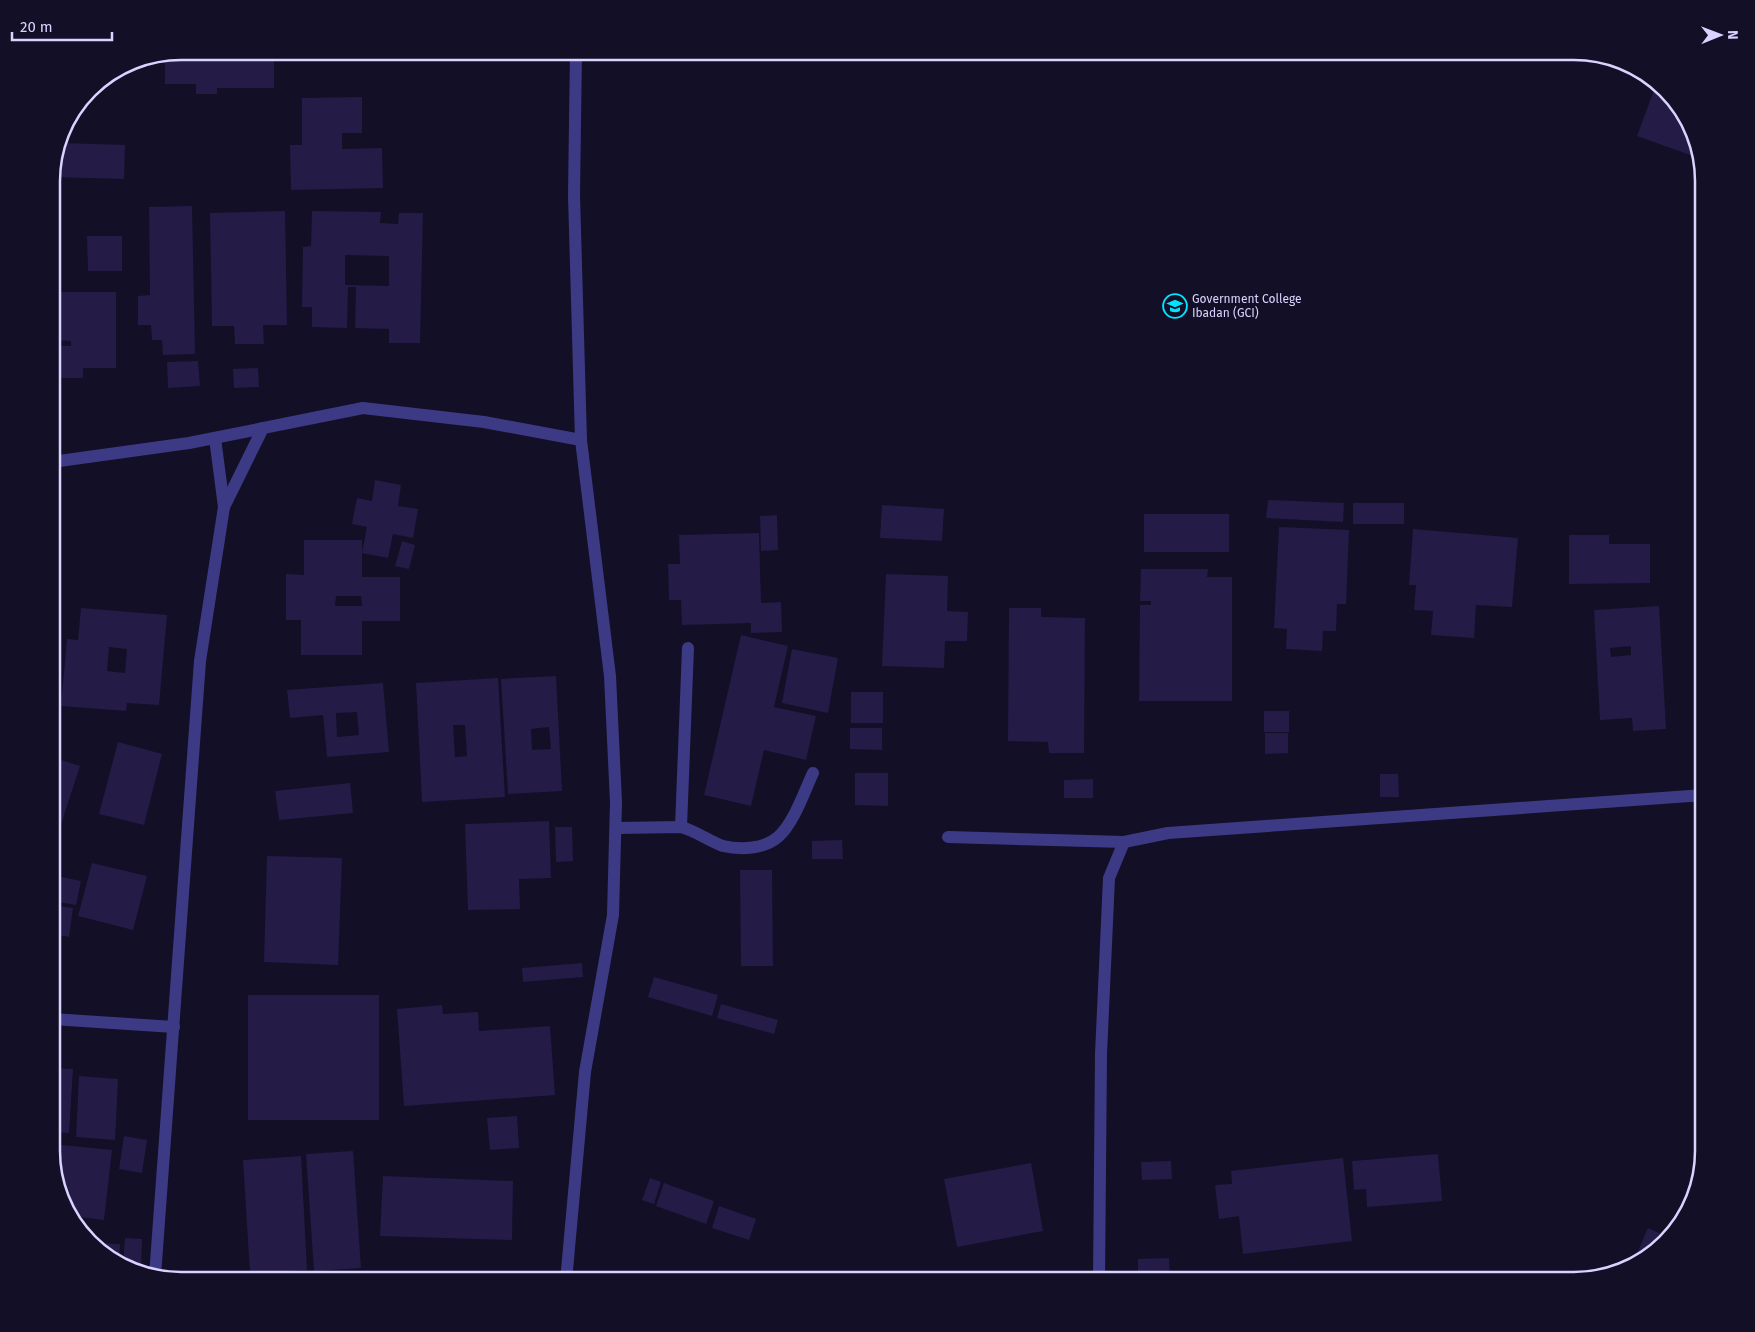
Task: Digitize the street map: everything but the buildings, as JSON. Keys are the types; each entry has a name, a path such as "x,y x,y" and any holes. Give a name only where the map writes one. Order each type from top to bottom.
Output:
{"street":[{"path":"567,1272 585,1072 613,915 616,828 610,676 581,440 574,195 576,60"},
{"path":"60,461 189,443 362,408 484,422 581,440"},
{"path":"224,507 263,428"},
{"path":"156,1269 200,661 224,507 215,438"},
{"path":"681,827 688,648"},
{"path":"616,828 681,827 723,846 743,849 758,847 778,837 792,818 813,773"},
{"path":"948,836 1124,842 1168,833 1695,796"},
{"path":"1099,1272 1101,1054 1109,878 1124,842"},
{"path":"60,1020 174,1027"}],"place":[{"name":"Government College Ibadan (GCI)","path":"1175,306"}]}
